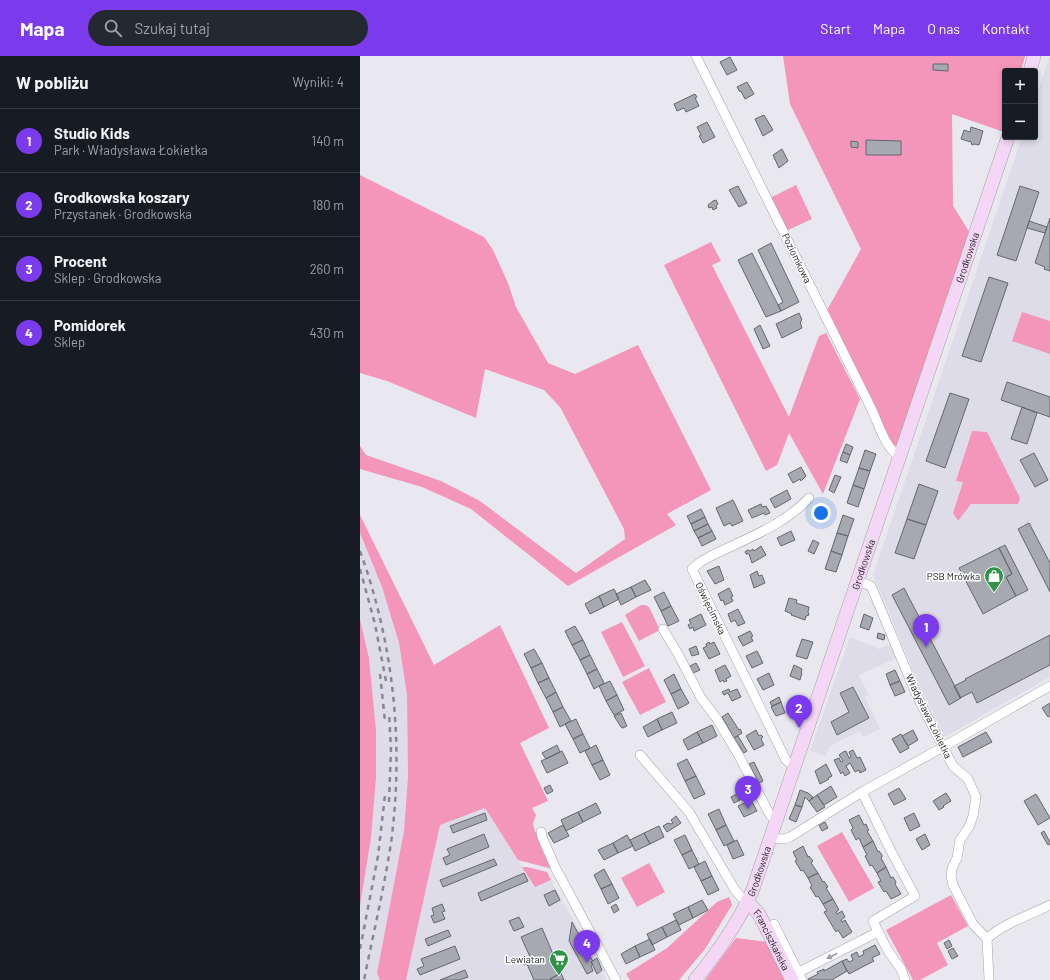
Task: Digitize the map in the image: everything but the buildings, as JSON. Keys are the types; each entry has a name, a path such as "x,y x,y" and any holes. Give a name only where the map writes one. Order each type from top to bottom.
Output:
{"main road":[{"path":"1031,68 1034,56"},
{"name":"Grodkowska","path":"695,980 727,938 748,902 777,821 1007,140"},
{"name":"Franciszkańska","path":"748,902 759,914 798,977"}],"street":[{"name":"Poziomkowa","path":"696,56 886,440 894,453 900,457"},
{"name":"Oświęcimska","path":"795,767 786,760 692,570 707,558 778,523 800,508 809,498"},
{"name":"Władysława Łokietka","path":"858,581 871,586 918,698 953,766 968,779 976,797 973,816 969,827 960,840 957,858 952,868 951,876 953,885 973,924 987,940"},
{"path":"663,630 700,698 717,719 739,756 770,815 777,821"},
{"path":"771,837 785,839 790,837 862,792 1050,686"},
{"path":"640,755 689,812 735,890 748,902"},
{"path":"862,792 915,896 873,921 888,951 901,969 906,980"},
{"path":"541,832 556,869 616,980"},
{"path":"989,980 987,940 992,934 1050,905"},
{"name":"Franciszkańska","path":"774,924 798,977"},
{"path":"798,977 878,932"}],"shaded area":[{"path":"783,56 1025,56 1022,68 1002,68 1002,131 952,114 953,206 970,233 899,444 894,446 826,312 861,249 790,104"},
{"path":"1050,56 1050,677 945,737 922,692 873,575 1021,140 1038,140 1038,90"},
{"path":"360,175 484,237 493,250 508,283 516,307 548,363 575,374 638,345 711,490 667,514 676,525 568,586 471,509 422,487 360,469 360,446 366,455 441,481 480,501 576,573 625,539 624,529 560,407 544,390 485,369 476,418 387,381 360,373"},
{"path":"796,185 812,219 786,231 770,198"},
{"path":"711,242 721,261 712,265 789,417 819,336 826,333 860,399 823,494 789,433 777,465 766,471 664,265"},
{"path":"1022,312 1050,321 1050,354 1012,341"},
{"path":"972,431 987,432 1020,498 1018,504 971,504 958,521 953,513 963,482 956,481"},
{"path":"360,515 434,665 500,625 549,728 520,743 548,801 532,808 536,815 533,823 535,832 537,832 552,869 518,860 485,808 440,825 406,980 380,980 377,973 404,831 408,776 407,695 399,643 382,587 360,533"},
{"path":"360,533 382,587 399,643 407,695 408,776 404,831 377,973 380,980 360,980 360,906 371,838 376,778 376,730 369,658 360,619"},
{"path":"641,605 646,605 649,607 660,630 639,641 625,615"},
{"path":"360,619 369,658 376,730 376,778 371,838 360,906"},
{"path":"622,622 645,666 623,677 601,632"},
{"path":"850,637 879,649 891,644 897,658 859,675 869,695 865,697 880,729 863,737 860,731 829,747 826,756 810,751"},
{"path":"649,668 666,702 640,715 622,682"},
{"path":"485,808 535,887 551,880 594,957 598,955 607,970 603,973 607,980 406,980 440,825"},
{"path":"842,832 874,888 849,902 817,846"},
{"path":"649,863 665,892 637,907 621,878"},
{"path":"522,867 547,872 551,880 535,887"},
{"path":"951,895 968,926 937,943 948,965 920,980 913,980 886,930"},
{"path":"729,897 732,905 705,949 679,980 630,980 626,974 667,948 717,902"},
{"path":"736,938 767,942 785,980 705,980"}],"railway":[{"path":"360,551 372,587 381,622 388,659 396,732 395,806 391,843 382,895 364,980"},
{"path":"360,569 375,624 386,681"},
{"path":"380,674 385,721"},
{"path":"389,712 391,749 389,802"},
{"path":"360,949 378,856 385,795"}],"place":[{"name":"PSB Mrówka","path":"994,593"},
{"name":"Studio Kids","path":"926,647"},
{"name":"Grodkowska koszary","path":"799,728"},
{"name":"Procent","path":"748,809"},
{"name":"Pomidorek","path":"587,963"},
{"name":"Lewiatan","path":"559,976"}]}
